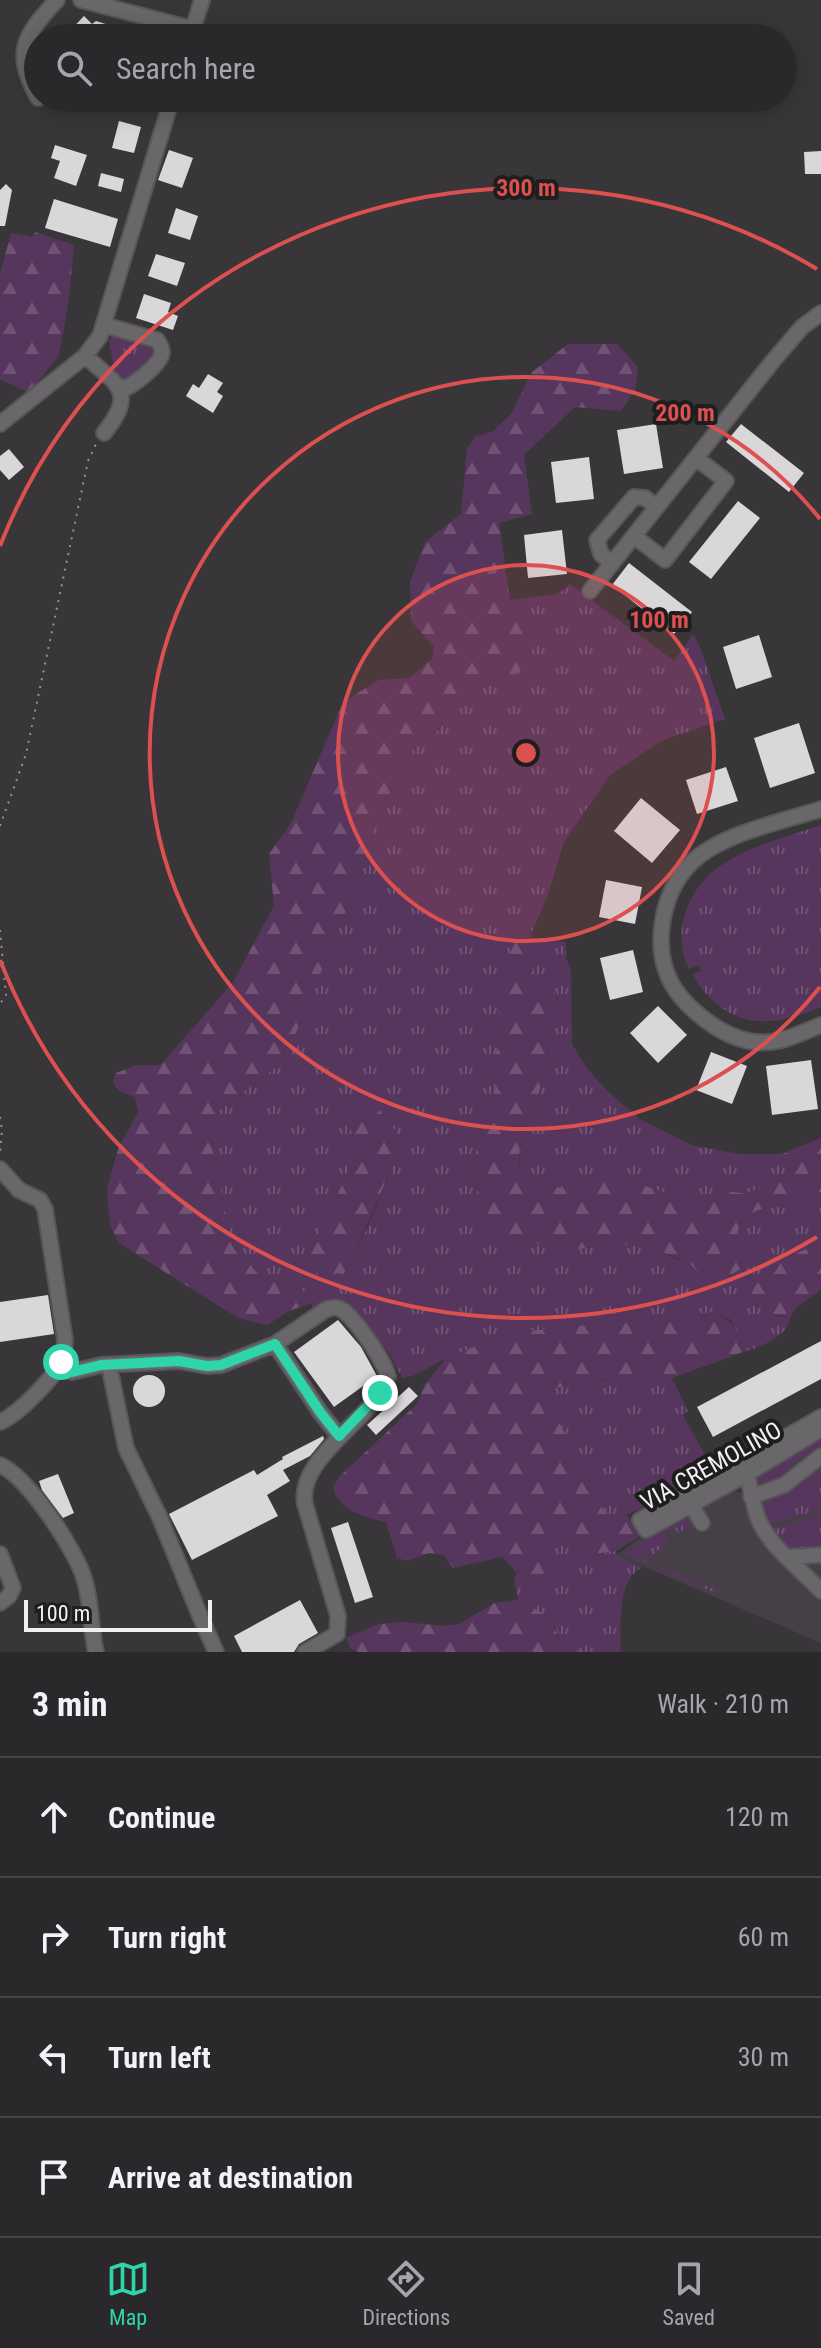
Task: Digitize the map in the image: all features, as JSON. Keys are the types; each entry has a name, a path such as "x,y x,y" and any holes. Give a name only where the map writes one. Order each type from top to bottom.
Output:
{"street":[{"path":"36,24 57,0"},
{"path":"81,0 162,24"},
{"path":"195,24 202,0"},
{"path":"0,424 85,356 97,342 168,112"},
{"path":"590,591 802,327 821,313"},
{"path":"85,356 119,386 126,388 138,382 162,357 157,340 104,325"},
{"path":"104,433 121,408 119,386"},
{"path":"634,536 665,560 726,481 696,458"},
{"path":"612,564 601,554 597,540 634,497 645,498 657,507"},
{"path":"821,809 724,841 692,863 669,898 663,920 662,943 664,964 673,985 690,1008 722,1031 740,1039 770,1042 821,1025"},
{"path":"0,1169 19,1190 40,1200 45,1209 65,1340 58,1366 18,1411 0,1422"},
{"path":"58,1366 72,1372 109,1365 179,1361 221,1365 275,1344 325,1310 337,1308 343,1311 375,1352 388,1376 385,1385 339,1436 305,1484 304,1494 338,1616 337,1634 305,1652"},
{"path":"275,1344 339,1436"},
{"path":"109,1365 126,1448 160,1518 216,1652"},
{"name":"VIA CREMOLINO","path":"821,1417 744,1469 691,1505 646,1530 640,1520 744,1469 821,1429"},
{"path":"751,1497 784,1485 821,1456"},
{"path":"0,1465 15,1472 30,1489 78,1562 90,1601 96,1652"},
{"path":"744,1469 757,1522 775,1546 821,1591"},
{"path":"691,1505 702,1523"},
{"path":"0,1554 13,1588 0,1603"},
{"path":"787,1557 821,1555"}],"path":[{"path":"0,826 26,754 88,461 104,433"},
{"path":"0,930 6,995 0,1004"},
{"path":"0,1117 0,1158"}],"shaded area":[{"path":"821,1434 821,1643 617,1555 640,1538 730,1491 745,1493 758,1473"}],"green space":[{"path":"35,232 74,245 59,355 29,393 0,379 0,274 11,233 32,237"},
{"path":"113,336 151,348 153,354 131,379 118,377 114,369 109,341"},
{"path":"568,344 617,344 638,367 635,391 620,411 575,407 524,455 532,514 499,523 504,557 489,586 493,599 534,638 525,668 503,680 474,682 461,694 439,728 409,753 372,830 361,874 296,1033 276,1067 218,1111 210,1138 232,1244 260,1276 297,1283 312,1303 289,1311 267,1325 238,1318 119,1243 110,1225 107,1189 118,1149 138,1112 135,1097 119,1091 113,1083 116,1073 137,1065 161,1065 233,982 274,906 269,854 291,823 343,702 379,680 409,678 432,659 434,647 411,621 410,582 425,542 461,514 467,449 475,437 493,431 511,414 532,372"},
{"path":"504,557 510,600 558,594 570,584 674,661 693,634 700,647 725,719 661,741 610,775 564,842 548,894 530,937 566,942 566,957 571,971 572,1044 607,1091 640,1119 691,1145 740,1154 782,1154 788,1169 779,1180 758,1190 743,1193 721,1191 703,1197 586,1177 567,1189 531,1182 520,1173 520,1148 542,1082 550,1035 560,1008 554,991 534,974 528,959 528,942 523,934 517,936 499,1018 502,1038 495,1054 494,1097 485,1109 483,1134 476,1147 477,1218 498,1229 516,1244 562,1245 579,1249 645,1244 676,1259 729,1276 749,1264 737,1239 739,1226 748,1216 770,1207 789,1206 821,1192 821,1234 806,1248 782,1261 775,1272 751,1287 756,1305 778,1317 791,1316 785,1330 779,1335 750,1350 743,1352 731,1320 716,1312 509,1333 402,1378 389,1353 346,1303 333,1300 312,1311 312,1303 297,1283 260,1276 232,1244 210,1138 218,1111 276,1067 296,1033 361,874 372,830 409,753 439,729 461,694 474,682 503,680 534,638 493,599 489,586","holes":["376,1107 394,1130 399,1151 371,1219 343,1275 306,1259 357,1154 350,1124"]},
{"path":"821,825 821,1007 783,1019 765,1021 734,1015 705,993 692,975 701,971 699,965 689,969 686,963 682,928 694,894 722,865 741,854"},
{"path":"524,934 534,974 554,991 560,1008 550,1035 542,1082 522,1137 520,1173 531,1182 567,1189 586,1177 604,1174 616,1183 640,1184 666,1193 702,1197 721,1191 743,1193 779,1180 788,1169 782,1154 821,1138 821,1192 789,1206 754,1212 743,1221 738,1239 749,1264 729,1276 706,1280 690,1264 645,1244 579,1249 562,1245 515,1244 498,1229 482,1228 477,1219 476,1147 483,1134 485,1109 494,1097 495,1054 502,1038 499,1018 511,950 517,936"},
{"path":"359,1099 376,1106 395,1130 399,1151 351,1262 343,1275 323,1275 311,1268 306,1259 357,1154 350,1109"},
{"path":"821,1234 821,1290 796,1308 791,1316 767,1312 748,1295 751,1287 775,1272 782,1261 807,1248"},
{"path":"716,1312 735,1328 743,1352 672,1378 611,1385 597,1378 547,1391 547,1400 608,1520 627,1515 640,1536 616,1551 593,1554 572,1532 555,1544 542,1577 530,1580 517,1573 502,1557 453,1568 444,1555 429,1553 408,1561 397,1558 386,1522 354,1512 336,1495 333,1487 340,1476 417,1404 424,1386 446,1358 509,1333"},
{"path":"597,1378 620,1385 652,1378 672,1378 688,1411 683,1415 712,1468 649,1505 608,1520 547,1400 546,1391"},
{"path":"821,1434 821,1447 790,1466 795,1475 756,1492 758,1473"},
{"path":"821,1457 821,1509 766,1526 758,1503"},
{"path":"821,1514 821,1551 791,1553 768,1531"},
{"path":"689,1516 693,1523 678,1533 674,1527 664,1534 668,1542 649,1558 639,1553 637,1556 719,1591 718,1594 624,1554"},
{"path":"572,1532 593,1554 616,1551 617,1555 642,1567 625,1588 619,1652 580,1652 560,1642 556,1628 518,1600 514,1579 517,1573 530,1580 542,1577 555,1544"},
{"path":"518,1600 550,1617 560,1642 580,1652 359,1652 351,1649 346,1638 379,1624 459,1624 494,1603"}],"building":[{"path":"84,16 92,24 76,24"},
{"path":"119,121 141,127 134,153 112,148"},
{"path":"55,145 87,155 76,186 54,178 60,161 51,158"},
{"path":"169,150 193,158 182,188 158,180"},
{"path":"821,151 821,174 805,174 804,152"},
{"path":"101,173 124,179 121,192 98,186"},
{"path":"6,184 12,190 5,226 0,226 0,190"},
{"path":"54,199 118,219 110,247 45,228"},
{"path":"176,208 198,216 190,240 168,233"},
{"path":"156,254 185,263 177,286 148,276"},
{"path":"144,294 171,303 168,312 178,316 173,330 136,318"},
{"path":"208,374 223,383 217,392 223,396 213,413 186,396 193,384 199,388"},
{"path":"656,424 663,468 624,474 617,430"},
{"path":"741,424 804,473 789,492 726,442"},
{"path":"9,449 24,467 9,480 0,470 0,456"},
{"path":"589,457 594,499 556,503 551,462"},
{"path":"738,501 760,518 711,579 689,562"},
{"path":"562,530 567,574 528,578 524,535"},
{"path":"629,563 692,612 674,634 612,585"},
{"path":"759,635 772,677 736,689 723,647"},
{"path":"799,723 815,773 770,788 754,738"},
{"path":"726,767 738,801 697,814 686,780"},
{"path":"641,798 680,830 652,863 614,831"},
{"path":"606,880 642,887 635,924 599,917"},
{"path":"633,950 643,992 610,1000 600,958"},
{"path":"658,1006 687,1035 658,1063 630,1033"},
{"path":"711,1052 747,1066 732,1104 696,1090"},
{"path":"811,1060 818,1109 772,1115 766,1066"},
{"path":"48,1295 54,1334 0,1342 0,1302"},
{"path":"338,1320 361,1347 377,1376 334,1407 294,1352"},
{"path":"821,1341 821,1379 713,1437 697,1407"},
{"path":"149,1375 160,1380 165,1391 160,1402 149,1407 138,1402 133,1391 138,1380"},
{"path":"409,1387 418,1396 376,1435 367,1425"},
{"path":"323,1436 324,1439 310,1456 283,1470 290,1481 267,1495 278,1516 192,1560 169,1514 254,1470 257,1475 282,1457"},
{"path":"58,1474 74,1513 63,1518 39,1481"},
{"path":"348,1522 373,1597 355,1603 331,1528"},
{"path":"300,1600 318,1633 299,1644 294,1652 242,1652 234,1636"}],"route":[{"path":"61,1362 58,1366 72,1372 101,1365 179,1361 212,1366 229,1363 275,1344 339,1436 380,1393"}]}
